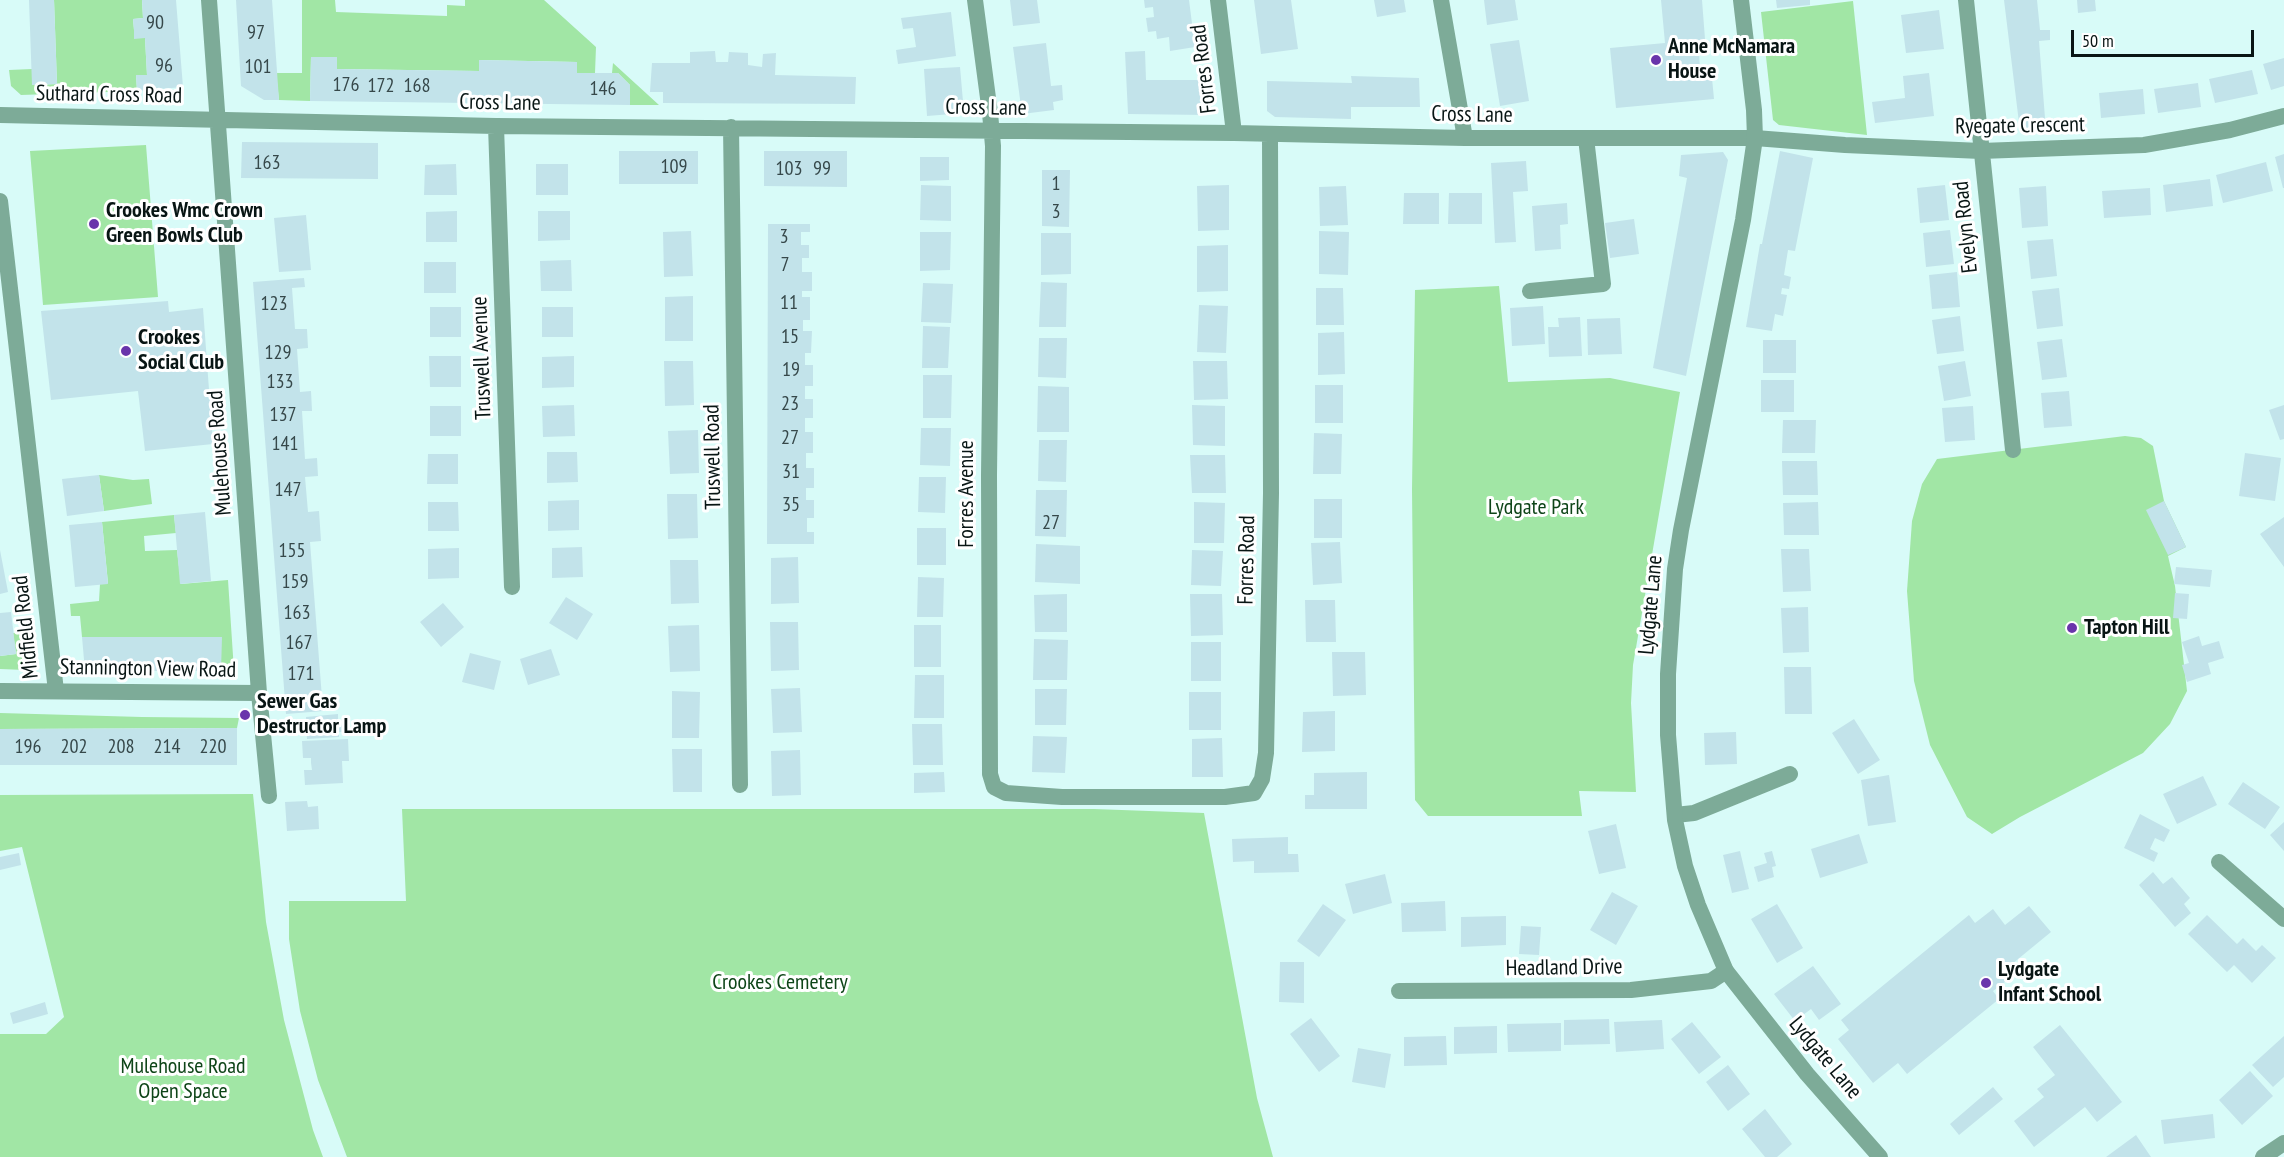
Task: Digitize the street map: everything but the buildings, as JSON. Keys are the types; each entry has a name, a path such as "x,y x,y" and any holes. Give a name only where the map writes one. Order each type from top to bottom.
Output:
{"street":[{"name":"Mulehouse Road","path":"209,0 269,796"},
{"name":"Forres Avenue","path":"975,0 992,131 989,475 990,774 994,787 1006,793 1062,797"},
{"name":"Forres Road","path":"1218,0 1234,133"},
{"path":"1441,0 1465,138"},
{"name":"Lydgate Lane","path":"1741,0 1755,110 1755,138 1743,220 1675,569 1668,674 1668,735 1675,815 1683,857 1698,905 1726,971 1807,1074 1880,1157"},
{"name":"Evelyn Road","path":"1966,0 2013,450"},
{"name":"Suthard Cross Road","path":"0,115 217,119"},
{"name":"Ryegate Crescent","path":"1755,138 1845,145 1981,151 2144,145 2230,130 2284,116"},
{"name":"Cross Lane","path":"217,119 496,126 1234,133 1465,138 1755,138"},
{"name":"Truswell Avenue","path":"496,126 512,587"},
{"name":"Truswell Road","path":"731,128 740,785"},
{"name":"Forres Road","path":"1062,797 1225,797 1254,793 1262,778 1266,753 1271,493 1270,134"},
{"path":"1530,291 1604,284 1586,138"},
{"name":"Midfield Road","path":"0,201 56,691"},
{"name":"Stannington View Road","path":"0,690 260,693"},
{"path":"1675,815 1694,813 1790,774"},
{"path":"2219,862 2284,919"},
{"name":"Headland Drive","path":"1399,991 1631,990 1711,981 1726,971"},
{"path":"2264,1157 2284,1143"}],"green space":[{"path":"54,0 142,0 143,18 133,19 135,38 145,38 147,75 136,75 137,91 21,95 11,86 9,70 32,69 32,85 57,84"},
{"path":"302,0 335,0 336,12 447,16 447,5 465,6 465,0 544,0 596,47 595,73 577,73 577,62 480,60 479,71 337,69 337,57 311,57 310,101 279,100 276,73 302,73"},
{"path":"1853,1 1867,135 1779,125 1773,120 1761,12"},
{"path":"613,63 659,105 630,105 630,85 618,73 612,73"},
{"name":"Crookes Wmc Crown Green Bowls Club","path":"146,145 158,297 43,305 30,151"},
{"name":"Lydgate Park","path":"1499,286 1508,382 1610,378 1680,392 1633,665 1631,703 1636,792 1579,791 1582,816 1428,816 1415,800 1412,489 1415,290"},
{"path":"2125,436 2141,438 2153,446 2164,501 2186,547 2168,556 2175,586 2187,691 2170,724 2143,753 1992,834 1967,817 1930,745 1914,681 1907,591 1912,521 1922,484 1937,459"},
{"path":"99,475 133,480 149,479 152,504 104,511"},
{"path":"174,515 176,533 144,536 145,551 177,550 181,584 228,580 234,671 221,671 221,637 82,637 80,616 71,616 70,604 99,601 100,584 108,583 102,522"},
{"path":"27,632 31,662 25,670 0,669 0,656 16,654 13,633"},
{"path":"0,713 239,718 237,728 0,729"},
{"name":"Mulehouse Road Open Space","path":"253,794 266,922 284,1020 313,1130 323,1157 0,1157 0,1034 46,1034 64,1017 22,847 0,851 0,795"},
{"name":"Crookes Cemetery","path":"402,809 1094,809 1204,813 1257,1098 1273,1157 347,1157 318,1080 300,1011 289,939 289,901 406,901"}],"place":[{"name":"Anne McNamara House","path":"1656,60"},
{"name":"Crookes Wmc Crown Green Bowls Club","path":"94,224"},
{"name":"Crookes Social Club","path":"126,351"},
{"name":"Tapton Hill","path":"2072,628"},
{"name":"Sewer Gas Destructor Lamp","path":"245,715"},
{"name":"Lydgate Infant School","path":"1986,983"}]}
